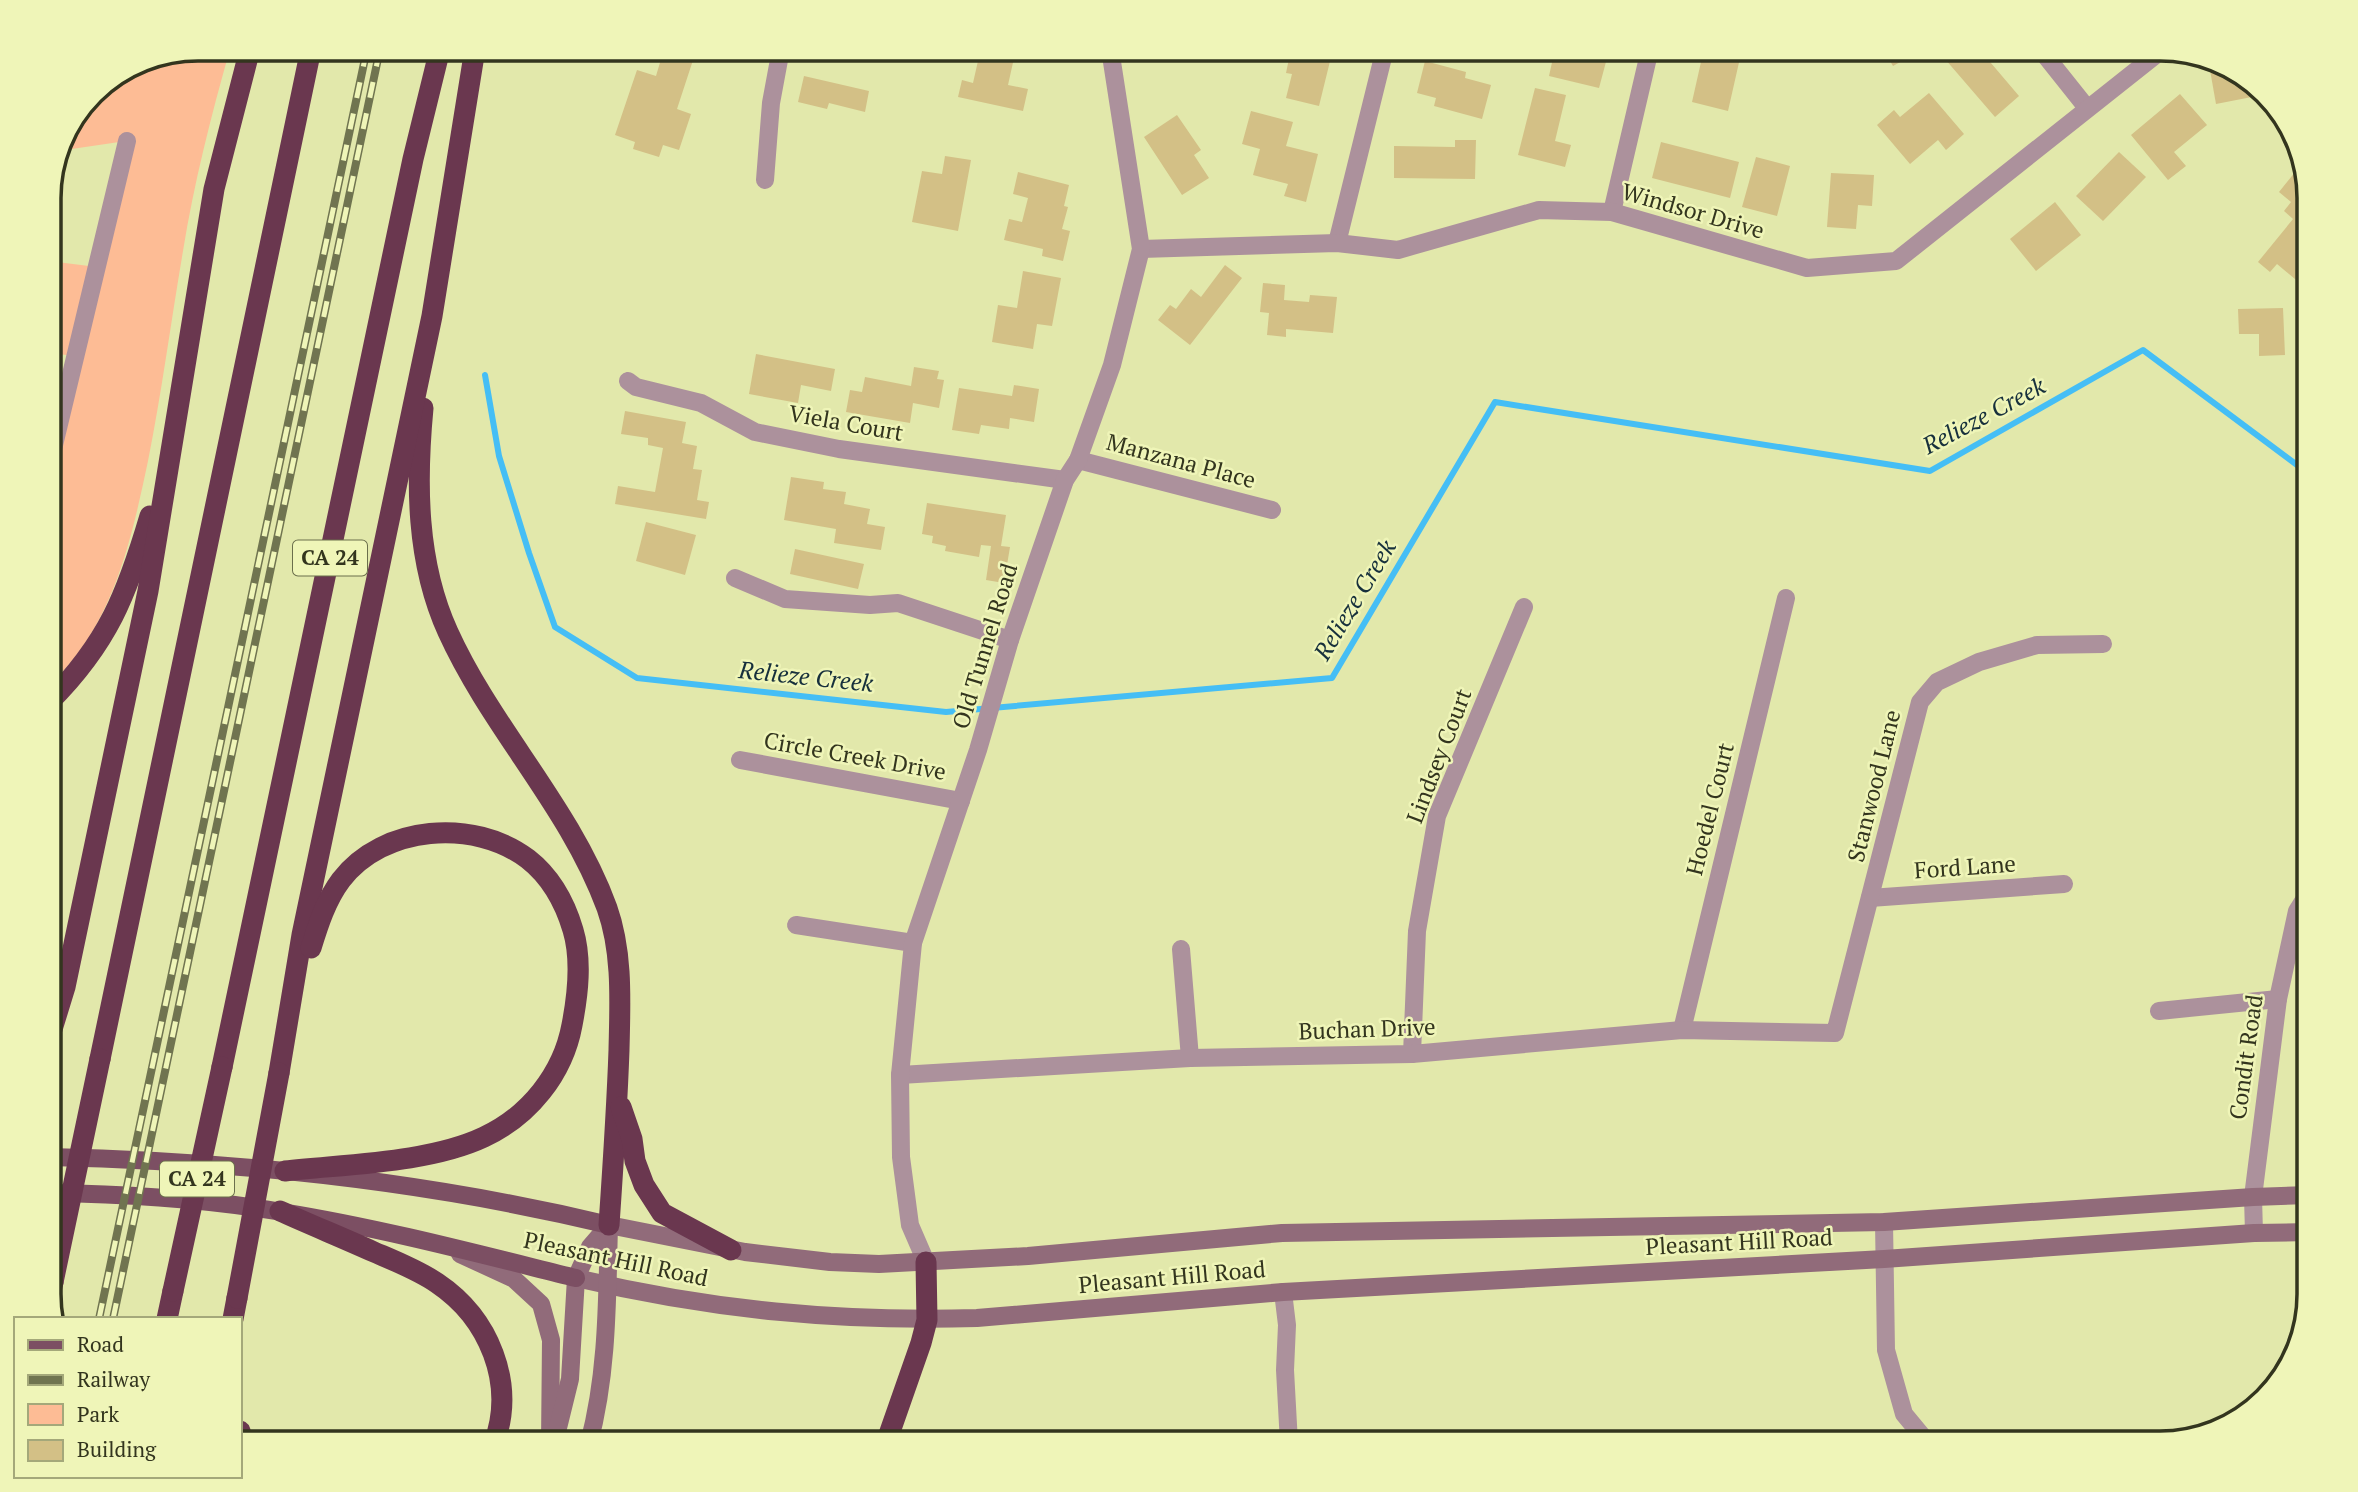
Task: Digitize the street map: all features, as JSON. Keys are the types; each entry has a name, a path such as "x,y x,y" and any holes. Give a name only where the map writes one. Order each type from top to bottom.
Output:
{"highway":[{"path":"62,996 146,605 214,189 247,62"},
{"path":"62,1238 308,62"},
{"name":"CA 24","path":"167,1317 413,159 437,62"},
{"path":"235,1312 302,935 432,316 473,62"},
{"path":"432,316 418,486 422,531 432,581 447,630 469,674 569,829 590,869 608,910 618,954 620,1002 617,1096 609,1225"},
{"path":"62,690 95,650 132,579 173,440"},
{"path":"279,1073 314,937 325,906 341,880 363,859 388,844 414,835 474,835 503,844 528,859 550,880 563,903 574,932 578,965 576,1002 570,1039 555,1072 536,1100 512,1122 482,1138 450,1148 414,1157 285,1171"},
{"path":"617,1096 644,1185 662,1213 731,1250"},
{"path":"280,1212 407,1266 437,1283 460,1302 480,1327 496,1355 503,1393 499,1431"},
{"path":"890,1431 927,1320 926,1262"}],"main road":[{"name":"Pleasant Hill Road","path":"62,1157 170,1161 285,1171 453,1194 558,1213 731,1250 830,1262 926,1262 1028,1256 1282,1233 1884,1222 2297,1195"},
{"name":"Pleasant Hill Road","path":"62,1194 141,1197 280,1212 441,1245 607,1285 740,1309 830,1318 927,1320 1283,1292 1884,1259 2297,1232"},
{"path":"555,1431 570,1379 576,1278 590,1247 609,1225"},
{"path":"591,1431 602,1380 609,1225"},
{"path":"441,1245 514,1279 541,1304 551,1340 552,1431"}],"street":[{"path":"1337,243 1382,61"},
{"path":"1612,212 1647,61"},
{"path":"2050,61 2087,108"},
{"name":"Windsor Drive","path":"1141,249 1337,243 1398,250 1539,210 1612,212 1807,268 1896,261 2148,61"},
{"path":"765,180 771,103 779,62"},
{"name":"Old Tunnel Road","path":"926,1262 910,1225 901,1157 900,1075 913,943 987,722 1010,640 1065,480 1078,460 1112,365 1141,249 1112,62"},
{"path":"62,412 127,141"},
{"name":"Viela Court","path":"628,381 636,387 701,403 755,432 839,449 1065,480"},
{"name":"Manzana Place","path":"1078,460 1272,510"},
{"path":"735,578 785,599 870,605 898,603 1010,640"},
{"name":"Hoedel Court","path":"1682,1030 1786,598"},
{"name":"Lindsey Court","path":"1412,1054 1417,931 1437,817 1524,607"},
{"name":"Stanwood Lane","path":"1835,1033 1920,702 1937,682 1979,662 2037,645 2102,644"},
{"name":"Circle Creek Drive","path":"740,760 961,801"},
{"name":"Ford Lane","path":"1870,898 2064,884"},
{"name":"Condit Road","path":"2254,1233 2253,1197 2278,999 2297,911"},
{"path":"796,925 913,943"},
{"path":"1181,949 1190,1058"},
{"path":"2159,1011 2278,999"},
{"name":"Buchan Drive","path":"900,1075 1190,1058 1412,1054 1682,1030 1835,1033"},
{"path":"1884,1222 1886,1350 1904,1414 1918,1431"},
{"path":"1283,1292 1287,1325 1285,1370 1288,1431"}],"green space":[{"path":"227,62 192,200 158,408 126,552 104,610 89,637 62,671 62,411 75,356 62,354 62,263 97,267 126,141 71,149 84,122 101,101 122,84 171,64"}],"building":[{"path":"1288,61 1330,61 1319,106 1286,98 1292,74 1286,73"},
{"path":"1425,61 1466,72 1465,78 1491,85 1482,119 1434,106 1436,98 1417,93"},
{"path":"1552,61 1606,61 1599,88 1549,76"},
{"path":"1698,61 1739,61 1728,111 1692,102 1701,62"},
{"path":"1947,61 1989,61 2019,96 1995,117"},
{"path":"660,62 692,62 677,109 691,114 679,150 663,145 659,157 633,149 635,142 615,135 637,70 656,76"},
{"path":"978,62 1013,62 1008,85 1028,89 1023,111 958,97 962,80 973,83"},
{"path":"2210,71 2236,84 2252,97 2216,104"},
{"path":"804,76 869,91 865,112 829,103 827,109 798,102"},
{"path":"1535,88 1566,95 1555,141 1571,145 1565,167 1518,155"},
{"path":"1929,93 1964,134 1946,150 1938,140 1910,164 1877,125 1894,110 1900,117"},
{"path":"2180,94 2207,125 2174,152 2186,166 2168,180 2131,135"},
{"path":"1251,111 1293,122 1286,146 1318,154 1306,202 1284,196 1288,184 1253,175 1260,149 1242,144"},
{"path":"1177,115 1201,150 1194,155 1209,178 1182,195 1144,137"},
{"path":"1455,140 1476,140 1475,179 1394,178 1394,146 1455,147"},
{"path":"1661,142 1739,162 1730,198 1652,178"},
{"path":"2119,152 2146,177 2103,221 2076,196"},
{"path":"945,156 971,160 958,231 912,222 922,171 942,174"},
{"path":"1756,157 1790,166 1777,216 1742,207"},
{"path":"1018,172 1069,185 1064,206 1068,207 1062,229 1070,231 1063,261 1042,256 1043,249 1004,240 1009,219 1022,222 1028,198 1013,194"},
{"path":"1831,173 1874,175 1872,206 1858,205 1856,229 1827,227"},
{"path":"2294,173 2297,281 2277,264 2270,272 2258,262 2293,219 2284,211 2291,202 2279,192"},
{"path":"2055,202 2081,235 2036,271 2010,239"},
{"path":"1225,265 1242,278 1190,345 1158,320 1170,305 1176,309 1191,289 1201,297"},
{"path":"1023,271 1061,278 1052,326 1037,324 1033,349 992,342 998,305 1017,308"},
{"path":"1263,283 1285,285 1284,300 1309,302 1310,295 1337,297 1333,333 1286,329 1286,337 1267,335 1269,313 1260,312"},
{"path":"2283,308 2285,355 2259,356 2259,334 2239,334 2238,309"},
{"path":"756,354 835,369 831,391 801,385 798,403 749,394"},
{"path":"914,367 939,371 937,379 944,380 939,408 913,403 910,423 846,412 850,390 862,392 865,377 911,386"},
{"path":"1014,385 1039,389 1034,422 1010,418 1009,429 981,425 979,434 952,430 959,388 1012,396"},
{"path":"625,411 686,422 682,443 697,446 693,469 702,470 697,500 709,502 706,519 615,504 618,486 655,492 663,448 648,445 648,438 621,434"},
{"path":"791,477 824,482 823,489 846,492 844,504 870,509 867,524 885,527 881,550 834,543 836,529 784,520"},
{"path":"927,503 1006,515 1001,546 1010,547 1004,583 986,580 991,546 981,545 979,557 945,551 946,546 932,543 933,536 922,534"},
{"path":"646,522 696,535 685,575 636,561"},
{"path":"795,549 864,564 858,589 790,574"}],"waterway":[{"name":"Relieze Creek","path":"485,375 499,456 555,627 637,678 946,712 1332,678 1495,402 1930,471 2143,350 2297,465"}],"railway":[{"path":"99,1317 364,62"},
{"path":"113,1317 377,62"}]}
